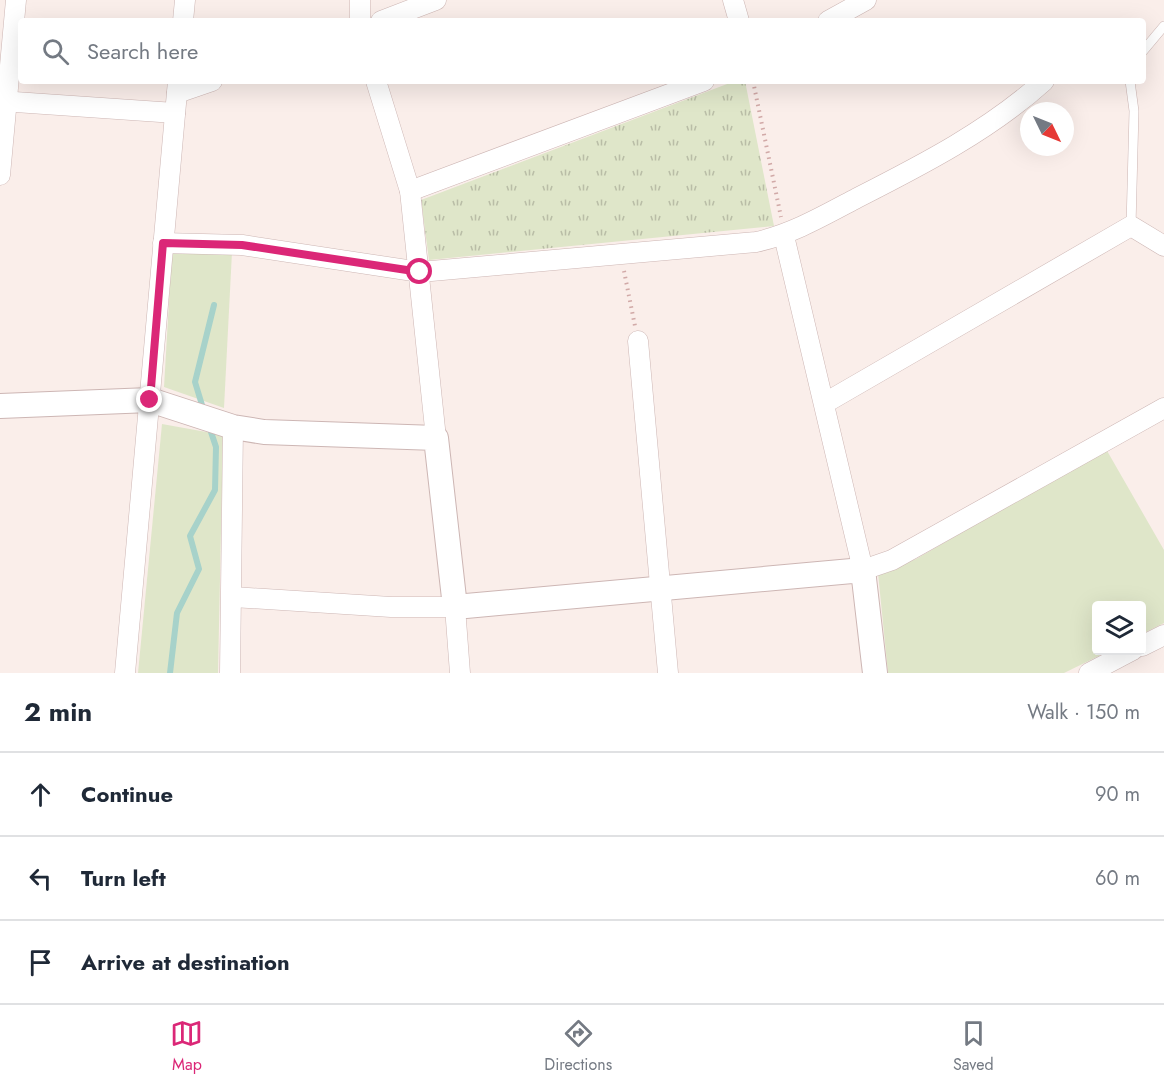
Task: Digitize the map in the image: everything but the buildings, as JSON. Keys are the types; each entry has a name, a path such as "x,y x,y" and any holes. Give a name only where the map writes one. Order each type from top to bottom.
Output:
{"street":[{"path":"0,175 3,101 16,0"},
{"path":"183,18 185,0"},
{"path":"360,0 360,18"},
{"path":"389,18 435,0"},
{"path":"733,0 738,18"},
{"path":"833,18 866,0"},
{"path":"3,101 176,96 205,84"},
{"path":"377,84 410,191 455,607 460,673"},
{"path":"410,191 696,84"},
{"path":"163,243 242,245 420,272 727,245 784,236 917,168 982,127 1040,84"},
{"path":"125,673 176,96"},
{"path":"825,403 1131,226 1164,246"},
{"path":"784,236 863,570 875,673"},
{"path":"638,341 668,673"},
{"path":"0,406 150,400 233,427 264,432 436,438"},
{"path":"233,597 391,607 455,607 863,570 892,560 1164,408"},
{"path":"230,673 233,597 233,427"},
{"path":"1146,644 1164,634"},
{"path":"1089,673 1125,655"}],"lane":[{"path":"1146,47 1164,26"},
{"path":"1130,84 1134,111 1131,226"}],"path":[{"path":"754,84 784,236"},
{"path":"620,254 638,341"}],"green space":[{"path":"727,84 746,84 774,226 429,260 421,200"},
{"path":"172,250 232,252 224,408 164,387"},
{"path":"162,424 223,435 218,673 138,673"},
{"path":"1106,449 1164,550 1164,623 1146,632 1146,601 1092,601 1092,655 1101,655 1064,673 888,673 878,573 916,559"}],"waterway":[{"path":"202,405 195,382 214,305"},
{"path":"170,673 177,613 199,569 190,536 215,490 216,447 210,429"}],"route":[{"path":"150,400 163,243 242,245 420,272"}]}
